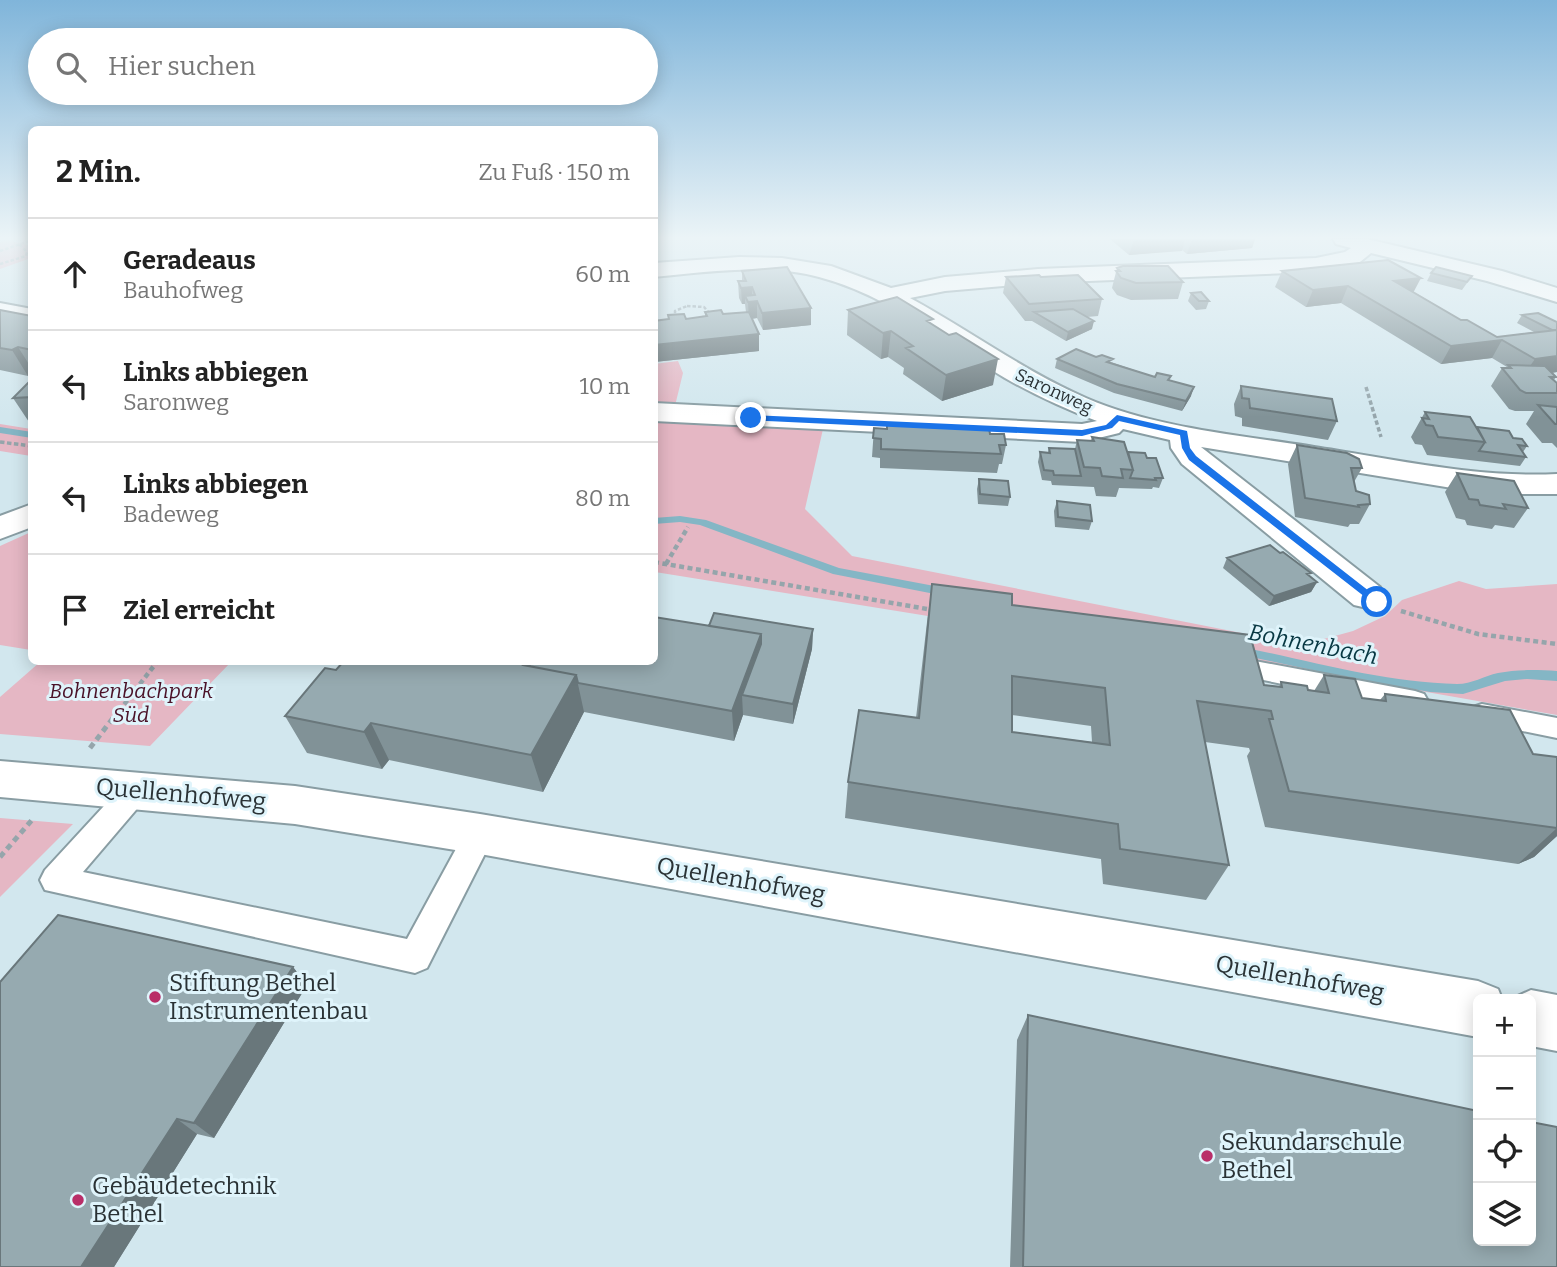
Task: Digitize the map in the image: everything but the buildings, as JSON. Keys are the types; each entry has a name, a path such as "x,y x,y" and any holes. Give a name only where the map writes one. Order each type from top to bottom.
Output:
{"street":[{"name":"Saronweg","path":"891,298 1021,378 1079,405 1117,418 1184,433 1391,468 1493,482 1557,484"},
{"path":"658,412 1082,433 1109,427 1117,418"},
{"path":"1184,433 1186,448 1193,458 1367,596"},
{"path":"0,529 28,516"},
{"name":"Quellenhofweg","path":"0,779 295,805 480,834 1473,1008"},
{"path":"1536,1019 1557,1023"}],"lane":[{"path":"0,308 28,313"},
{"path":"1227,665 1557,728"},
{"path":"137,789 56,880 415,957 480,834"}],"path":[{"path":"672,324 681,320 699,321 708,317 710,312 699,306 682,307 674,314 681,320"},
{"path":"1366,387 1391,468"},
{"path":"0,442 28,446"},
{"path":"666,564 688,527"},
{"path":"658,563 937,610"},
{"path":"1367,596 1441,626 1483,637 1557,644"},
{"path":"63,784 155,665"}],"green space":[{"path":"678,361 683,373 672,418 823,429 805,509 852,556 1302,645 1353,631 1385,616 1402,600 1459,581 1486,589 1557,584 1557,715 1227,657 928,616 658,572 658,364"},
{"path":"0,424 28,429 28,456 0,451"},
{"name":"Bohnenbachpark Süd","path":"28,533 28,650 0,645 0,546"},
{"name":"Bohnenbachpark Süd","path":"37,665 228,665 150,746 0,734 0,697"},
{"path":"0,818 73,824 0,897"}],"waterway":[{"name":"Bohnenbach","path":"0,430 28,434"},
{"name":"Bohnenbach","path":"658,521 680,519 702,522 837,571 945,592"},
{"name":"Bohnenbach","path":"1241,651 1376,679 1430,687 1457,689 1513,676 1557,676"}],"place":[{"name":"Stiftung Bethel Instrumentenbau","path":"155,997"},
{"name":"Sekundarschule Bethel","path":"1207,1156"},
{"name":"Gebäudetechnik Bethel","path":"78,1200"}],"route":[{"path":"751,418 1082,433 1109,427 1117,418 1184,433 1186,448 1193,458 1377,602"}]}
